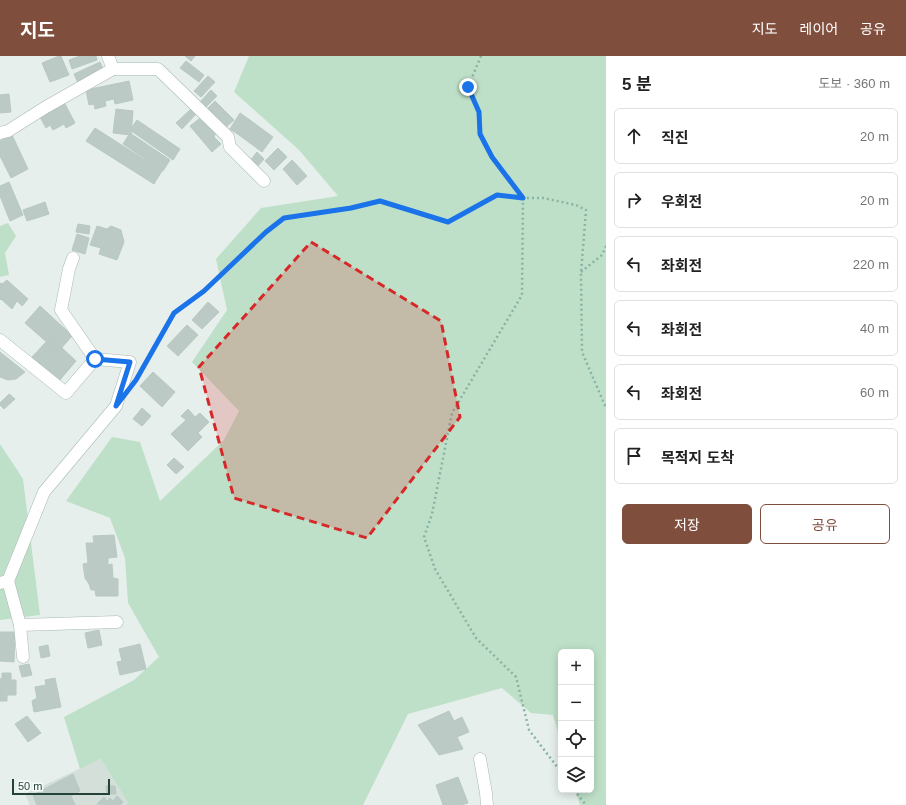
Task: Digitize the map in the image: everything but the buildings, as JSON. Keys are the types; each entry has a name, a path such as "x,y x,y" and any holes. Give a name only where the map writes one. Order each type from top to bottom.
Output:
{"street":[{"path":"108,56 113,69"},
{"path":"0,133 8,131 46,107 113,69 158,69 228,137 230,147 264,181"},
{"path":"73,258 69,269 61,310 95,359"},
{"path":"0,340 66,393 95,359"},
{"path":"24,657 20,625 4,582 44,492 116,406 130,362 95,359"},
{"path":"20,625 117,622"},
{"path":"480,759 487,805"}],"path":[{"path":"481,56 468,87 479,112 480,134 492,157 523,198 522,295 452,413 432,514 424,537 435,568 476,638 516,677 529,730 558,768"},
{"path":"140,373 174,313 204,291 266,232 284,218 351,208 380,201 448,222 497,195 523,198 543,198 576,205 586,210 580,273 582,352 606,408"},
{"path":"580,273 602,255 606,246"},
{"path":"576,793 586,805"}],"highlighted area":[{"path":"311,242 441,321 460,417 367,538 234,498 199,367"}],"shaded area":[{"path":"101,759 128,803 126,805 30,805 25,794"}],"green space":[{"path":"249,56 606,56 606,805 580,805 576,793 594,793 594,649 558,649 558,732 553,715 531,713 502,688 408,714 363,805 126,805 128,803 101,759 80,769 64,717 134,680 159,657 128,603 125,558 110,518 66,501 112,437 140,442 160,501 224,440 239,411 192,362 227,310 216,259 261,208 338,196 299,150 234,92"},
{"path":"8,223 16,236 5,253 9,275 0,277 0,226"},
{"path":"0,444 23,479 40,615 0,620"}],"route":[{"path":"95,359 130,362 116,406 136,380 174,313 204,291 266,232 284,218 351,208 380,201 448,222 497,195 523,198 492,157 480,134 479,112 468,87"}]}
